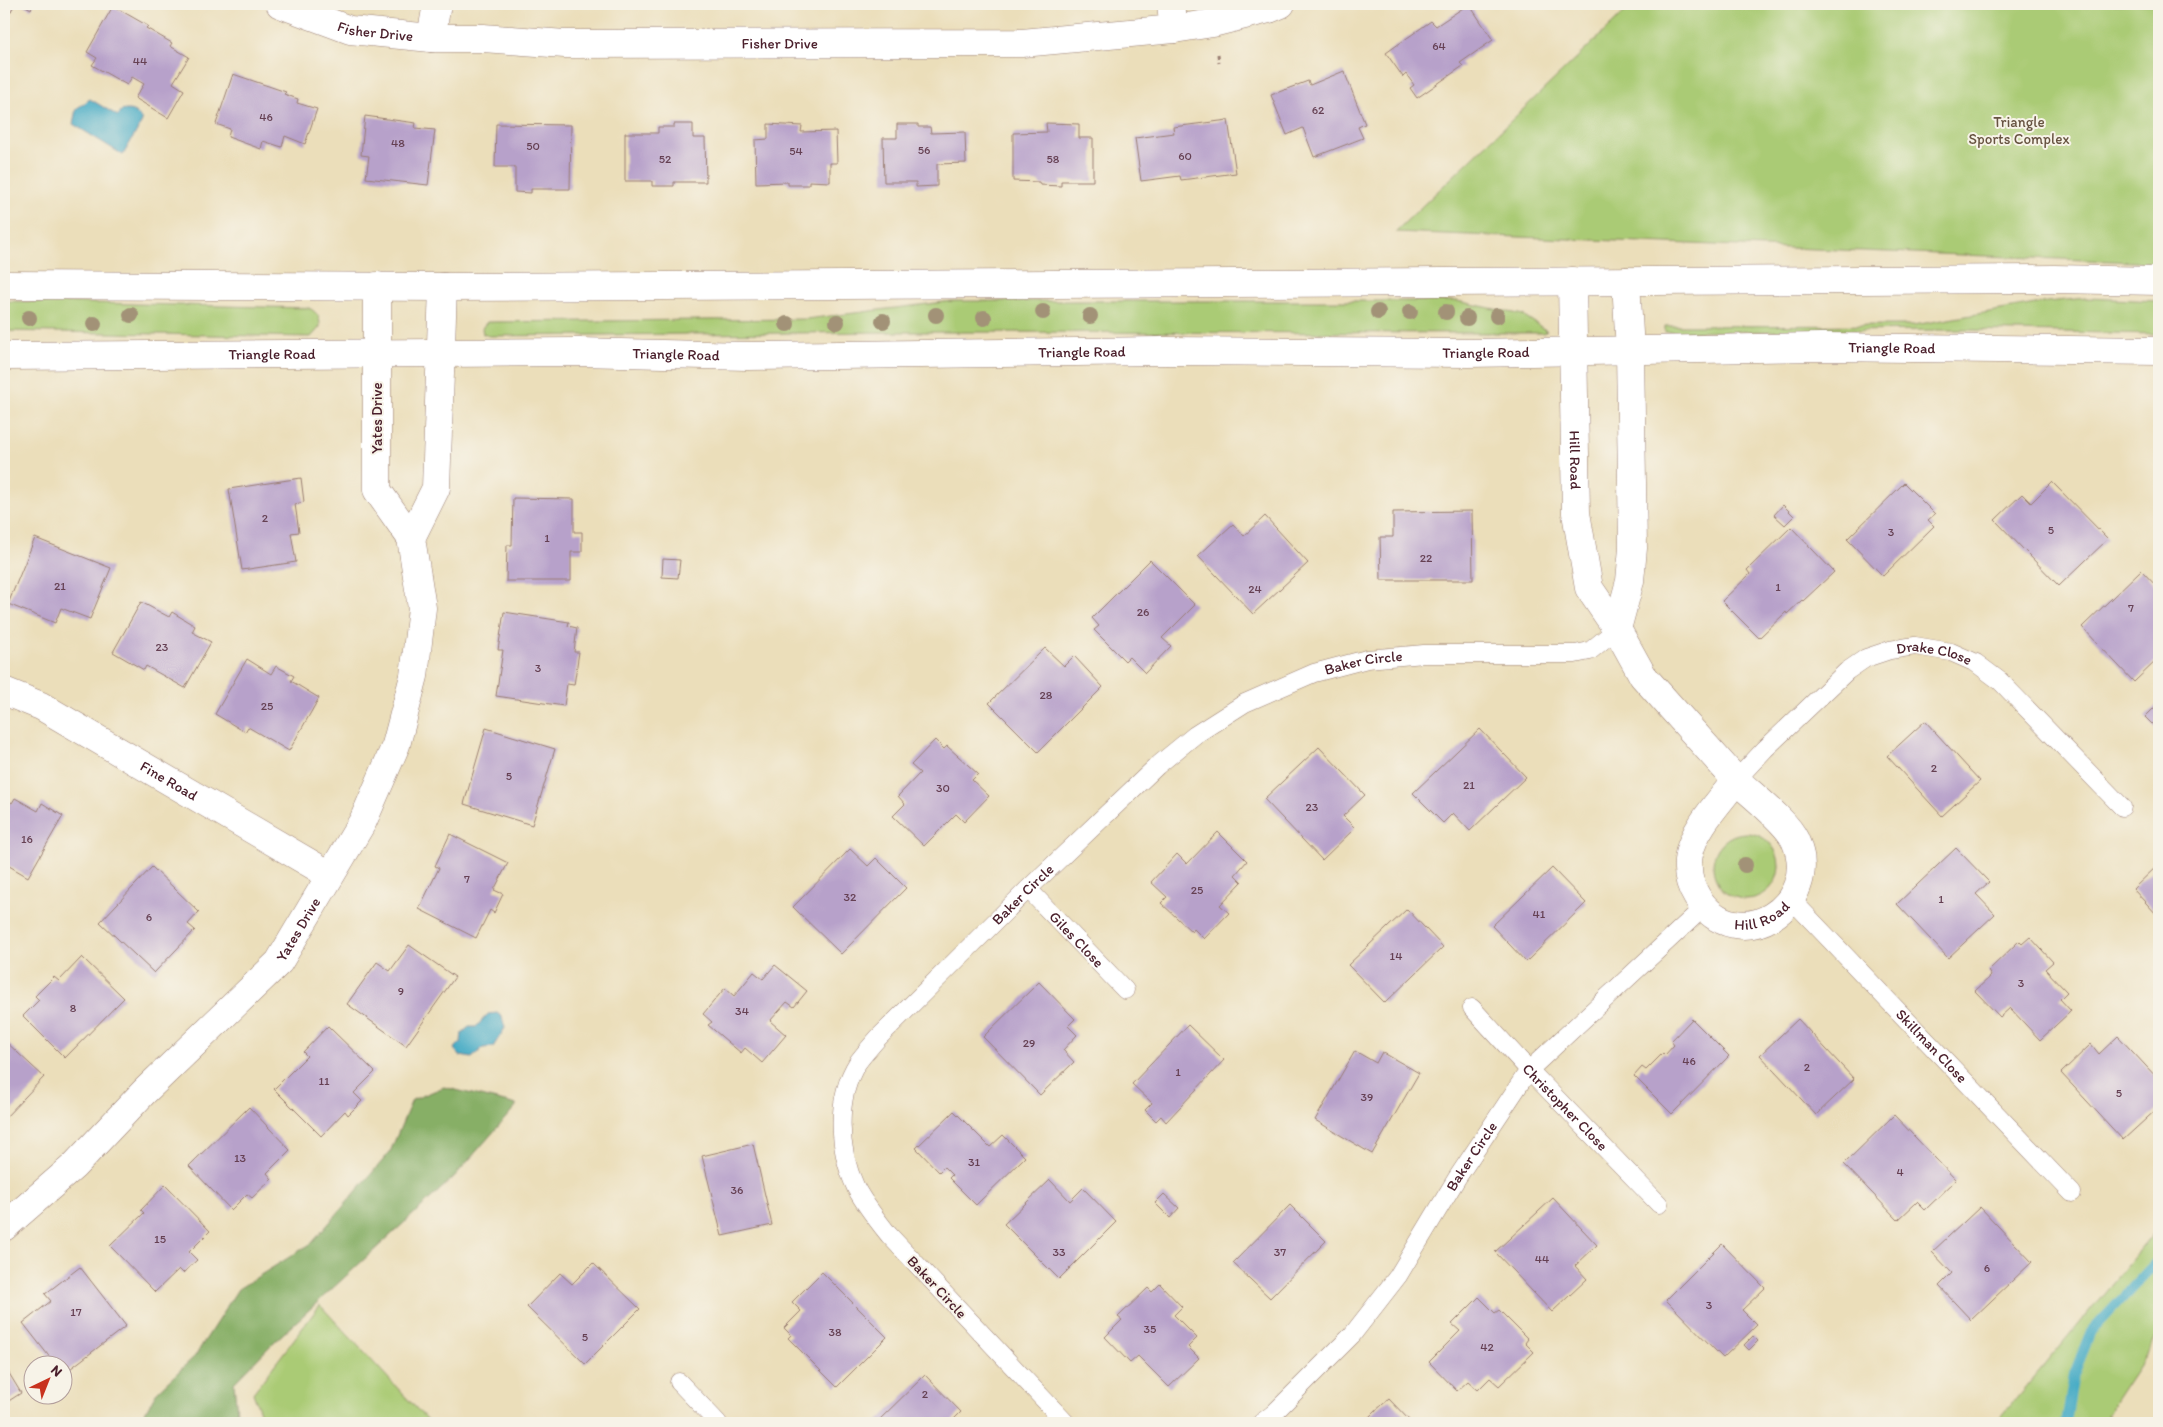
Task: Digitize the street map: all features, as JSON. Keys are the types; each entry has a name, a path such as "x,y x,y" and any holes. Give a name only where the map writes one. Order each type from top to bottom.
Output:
{"street":[{"name":"Fisher Drive","path":"280,4 350,30 431,38 483,38 565,44 1022,43 1172,16 1213,23 1269,9 1281,4"},
{"path":"431,38 437,4"},
{"path":"4,285 443,287 2054,279 2159,281"},
{"name":"Hill Road","path":"1572,281 1576,513 1589,588 1617,629 1643,676 1736,780 1785,826 1794,838 1802,861 1799,883 1792,900 1768,919 1743,926 1720,919 1704,908 1694,892 1688,877 1689,854 1698,831 1736,780"},
{"path":"1617,629 1630,581 1633,548 1630,351 1626,281"},
{"name":"Yates Drive","path":"4,1227 74,1166 144,1092 279,962 363,821 396,745 414,676 422,608 411,538 377,490 377,286"},
{"path":"411,538 436,488 443,287"},
{"name":"Triangle Road","path":"4,356 377,355 579,352 747,356 1164,351 1459,353 1822,347 2159,351"},
{"name":"Fine Road","path":"4,691 41,706 330,875"}],"lane":[{"name":"Baker Circle","path":"1064,1423 889,1235 870,1212 856,1187 847,1164 841,1121 845,1096 858,1063 878,1038 1028,889 1157,766 1195,735 1245,703 1314,673 1367,659 1424,654 1575,654 1590,651 1617,629"},
{"name":"Drake Close","path":"1736,780 1765,748 1847,671 1866,658 1882,652 1916,646 1951,652 1976,663 2000,681 2122,808"},
{"name":"Giles Close","path":"1028,889 1125,990"},
{"name":"Skillman Close","path":"1792,900 2072,1193"},
{"name":"Baker Circle","path":"1261,1423 1273,1414 1352,1335 1398,1276 1457,1178 1529,1070 1704,908"},
{"name":"Christopher Close","path":"1472,1008 1529,1070 1660,1204"},
{"path":"679,1382 718,1423"}],"path":[{"path":"1218,53 1219,63"}],"green space":[{"name":"Triangle Sports Complex","path":"1633,4 2159,4 2159,263 1395,232"},
{"path":"2086,298 2159,301 2159,334 1966,330 1665,332 1665,326 1914,325 2047,302"},
{"path":"4,301 309,308 318,316 320,327 311,337 4,331"},
{"path":"952,301 1457,301 1523,315 1547,331 1544,333 895,332 489,336 483,334 482,328 487,322 806,319"},
{"path":"1746,833 1758,836 1769,843 1776,854 1779,866 1776,878 1769,889 1758,896 1746,899 1734,896 1723,889 1716,878 1713,866 1716,854 1723,843 1734,836"},
{"path":"444,1087 517,1105 454,1177 273,1343 234,1383 238,1423 139,1423 156,1393 195,1356 238,1289 312,1243 390,1152 412,1100"},
{"path":"2159,1227 2159,1335 2106,1415 2112,1423 1996,1423"},
{"path":"320,1305 430,1423 264,1423 253,1393"}],"water":[{"path":"90,99 118,116 121,111 128,110 137,113 141,119 142,122 123,155 73,124 76,109"},
{"path":"497,1013 502,1017 505,1028 493,1047 483,1048 472,1058 460,1056 454,1049 461,1042 462,1033 469,1027 476,1027 488,1014"}],"building":[{"path":"4,4 15,4 4,23"},
{"path":"22,4 34,4 31,9"},
{"path":"1469,4 1493,40 1460,63 1463,66 1417,98 1410,88 1414,85 1406,74 1403,77 1386,53 1431,21 1436,26"},
{"path":"113,6 148,26 146,28 172,43 170,46 189,57 173,83 184,90 168,118 135,98 144,84 132,77 127,85 92,65 97,58 87,52"},
{"path":"1344,71 1365,124 1358,127 1363,138 1314,157 1303,128 1287,135 1271,95 1308,81 1310,85"},
{"path":"233,74 286,92 284,94 298,99 297,103 317,109 305,144 285,136 282,147 263,141 261,149 228,137 230,129 216,124"},
{"path":"365,116 416,123 415,128 435,130 428,185 366,178 369,156 361,155"},
{"path":"1228,120 1236,173 1181,180 1180,176 1141,181 1135,138 1174,133 1173,127"},
{"path":"1046,123 1079,124 1079,138 1093,138 1093,181 1061,181 1061,186 1040,185 1039,182 1013,181 1013,133 1047,132"},
{"path":"496,124 571,125 570,189 531,189 531,193 515,192 515,167 495,167"},
{"path":"674,124 693,124 693,138 705,138 706,182 674,182 674,186 652,186 652,181 625,181 625,133 658,133 658,127 674,127"},
{"path":"768,124 802,126 801,132 836,131 837,163 830,163 830,182 809,181 809,185 788,185 788,182 756,183 755,140 768,139"},
{"path":"897,124 918,124 918,127 930,127 931,133 965,132 966,163 937,164 937,186 916,187 916,182 884,182 883,138 897,138"},
{"path":"301,478 304,502 295,504 299,532 291,533 296,562 242,570 229,489"},
{"path":"2052,482 2108,539 2059,586 1995,520 2022,494 2031,503"},
{"path":"1904,483 1935,514 1928,520 1934,526 1883,576 1847,539"},
{"path":"513,498 574,499 574,532 582,532 582,552 571,552 571,581 506,581 507,545 512,545"},
{"path":"1783,505 1794,516 1785,525 1774,515"},
{"path":"1472,511 1473,580 1381,580 1380,537 1393,537 1393,512"},
{"path":"1265,516 1308,563 1253,614 1198,556 1233,524 1244,536"},
{"path":"1791,527 1834,572 1803,601 1787,614 1786,612 1759,638 1722,601 1750,574 1747,570"},
{"path":"35,538 111,568 90,619 61,608 55,623 8,604"},
{"path":"663,559 680,560 678,578 662,577"},
{"path":"1150,560 1195,605 1162,638 1171,646 1145,673 1129,657 1125,661 1094,630 1099,626 1092,618"},
{"path":"2141,570 2159,589 2159,658 2134,682 2082,627"},
{"path":"141,602 169,617 172,612 195,626 192,632 211,642 185,688 146,666 144,670 113,652"},
{"path":"504,612 569,622 568,626 577,628 574,652 579,652 574,685 567,684 564,706 496,696 503,650 498,650"},
{"path":"1045,648 1064,666 1074,656 1103,687 1038,752 989,703"},
{"path":"247,659 271,674 276,666 294,676 291,681 319,698 289,751 248,727 245,732 215,714"},
{"path":"2159,703 2159,731 2145,717"},
{"path":"1925,721 1980,781 1942,816 1887,756"},
{"path":"486,728 555,749 532,825 464,804"},
{"path":"1480,729 1526,777 1470,831 1453,813 1443,823 1413,793"},
{"path":"935,740 944,749 947,746 978,774 972,780 989,796 964,822 956,814 924,846 893,816 905,804 898,796 920,773 911,765"},
{"path":"1319,747 1365,795 1343,816 1355,828 1322,860 1264,799"},
{"path":"4,798 12,803 15,798 38,811 42,803 63,816 28,877 4,863"},
{"path":"1218,832 1247,861 1235,875 1242,882 1220,905 1229,913 1204,939 1194,929 1192,932 1161,903 1167,897 1151,882 1177,854 1187,864"},
{"path":"450,834 508,863 494,890 503,894 494,913 490,910 476,938 419,909 439,868 435,866"},
{"path":"1956,848 1989,882 1976,894 1995,914 1948,958 1897,904"},
{"path":"850,849 868,866 876,858 906,888 841,954 793,907"},
{"path":"2159,864 2159,917 2133,889"},
{"path":"152,867 199,912 188,924 195,930 154,973 100,922"},
{"path":"1552,868 1586,903 1526,962 1492,926"},
{"path":"1407,909 1443,947 1385,1003 1348,965"},
{"path":"2030,937 2053,962 2045,969 2067,992 2060,999 2071,1011 2040,1040 2010,1008 2000,1017 1975,991 1991,976 1988,971 2019,941 2022,944"},
{"path":"409,945 455,977 406,1046 347,1004 377,962 390,971"},
{"path":"82,957 124,998 65,1058 23,1016 39,1000 35,996 54,977 59,981"},
{"path":"775,965 807,991 794,1007 787,1002 770,1021 786,1035 762,1063 745,1048 741,1053 708,1025 712,1022 703,1014 725,988 734,996 754,972 763,979"},
{"path":"1039,982 1075,1019 1068,1026 1077,1035 1063,1050 1074,1062 1040,1095 983,1037"},
{"path":"1692,1019 1729,1056 1672,1114 1634,1076 1642,1067 1646,1070 1663,1053 1665,1055 1674,1045 1671,1041"},
{"path":"1798,1019 1854,1079 1816,1115 1760,1055"},
{"path":"1188,1025 1224,1060 1166,1122 1161,1116 1156,1121 1145,1110 1152,1103 1132,1084"},
{"path":"328,1026 375,1072 354,1093 362,1101 348,1115 345,1111 321,1136 274,1089 307,1056 303,1052"},
{"path":"2118,1036 2159,1080 2159,1107 2123,1140 2061,1073 2091,1044 2099,1054"},
{"path":"4,1040 44,1077 4,1119"},
{"path":"1355,1051 1376,1063 1382,1052 1419,1073 1372,1154 1315,1120"},
{"path":"249,1107 290,1150 267,1173 272,1179 252,1198 247,1194 231,1210 189,1166"},
{"path":"954,1111 990,1147 1003,1135 1025,1157 976,1205 949,1178 952,1175 944,1167 939,1172 916,1148"},
{"path":"1894,1115 1956,1180 1925,1210 1917,1202 1898,1220 1844,1164"},
{"path":"753,1144 772,1225 722,1236 702,1156"},
{"path":"1050,1180 1070,1201 1083,1188 1116,1222 1059,1279 1004,1224"},
{"path":"165,1185 210,1231 189,1252 197,1260 183,1273 179,1269 155,1292 110,1246 144,1213 141,1210"},
{"path":"1164,1194 1179,1208 1170,1218 1155,1203"},
{"path":"1553,1198 1597,1245 1575,1266 1587,1279 1552,1312 1495,1252"},
{"path":"1290,1205 1326,1241 1270,1298 1233,1263"},
{"path":"1980,1207 2032,1262 1971,1320 1939,1286 1952,1273 1932,1252"},
{"path":"1722,1244 1765,1288 1742,1310 1757,1325 1723,1358 1666,1300"},
{"path":"593,1263 640,1309 585,1364 527,1307 560,1273 572,1284"},
{"path":"80,1267 126,1326 72,1367 72,1354 47,1354 23,1323 51,1301 45,1294"},
{"path":"822,1272 887,1337 837,1387 788,1338 791,1335 784,1328 801,1311 792,1302"},
{"path":"1160,1284 1182,1307 1174,1315 1197,1338 1188,1347 1199,1358 1169,1387 1138,1356 1130,1363 1105,1337 1122,1320 1118,1317 1148,1288 1152,1292"},
{"path":"1479,1297 1495,1313 1499,1310 1528,1339 1525,1343 1534,1352 1499,1386 1490,1378 1478,1390 1468,1381 1457,1391 1429,1362 1460,1331 1452,1324"},
{"path":"1753,1336 1758,1341 1749,1350 1744,1345"},
{"path":"4,1365 21,1393 4,1404"},
{"path":"925,1375 961,1412 950,1423 876,1423"},
{"path":"1389,1399 1412,1423 1363,1423 1375,1411"}],"waterway":[{"path":"2066,1423 2074,1374 2091,1332 2159,1259"}]}
